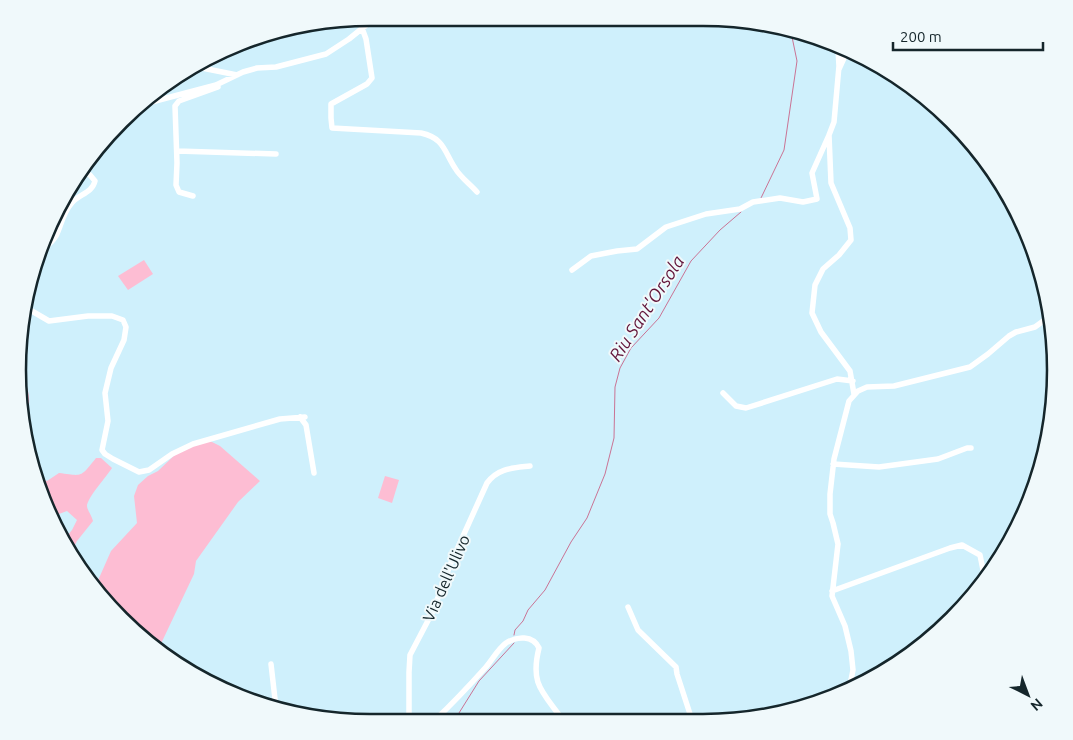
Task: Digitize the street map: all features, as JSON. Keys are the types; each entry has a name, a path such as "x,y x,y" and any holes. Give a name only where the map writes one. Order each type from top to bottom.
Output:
{"street":[{"path":"156,101 216,85 240,73 257,68 276,67 326,54 362,28 366,39 372,78 367,84 331,104 330,118 332,128 430,135 445,148 456,170 477,192"},
{"path":"572,270 591,256 637,249 666,226 706,214 740,209 753,202 780,198 803,202 817,198 812,174 834,122 838,54"},
{"path":"838,70 844,56"},
{"path":"207,68 240,73"},
{"path":"193,196 182,194 177,190 175,106 179,101 209,91 240,77 240,73"},
{"path":"829,135 831,183 850,228 851,240 839,255 823,269 815,285 812,313 820,332 850,371 854,394"},
{"path":"177,151 276,154"},
{"path":"50,243 55,238 71,203 91,190 94,185 96,181 88,174"},
{"path":"32,310 49,321 88,316 112,316 123,320 126,328 124,340 111,368 105,393 108,421 102,450 113,459 139,472 149,470 172,454 193,444 280,419 302,417 306,425 314,473"},
{"path":"851,680 853,670 851,651 845,626 832,596 838,544 834,523 830,514 833,464 849,401 854,394 868,387 894,386 970,367 1009,336 1035,327 1043,321"},
{"path":"723,393 736,406 746,408 837,379 853,381"},
{"path":"833,464 879,467 938,459 971,448"},
{"name":"Via dell'Ulivo","path":"409,714 408,672 410,655 433,611 450,565 487,483 495,473 501,470 530,466"},
{"path":"832,591 962,545 980,555 982,570"},
{"path":"628,607 638,630 676,667 690,714"},
{"path":"441,714 507,642 527,637 534,640 540,648 536,664 536,678 540,689 558,714"},
{"path":"271,664 275,700"}],"shaded area":[{"path":"144,260 153,274 128,290 118,276"},
{"path":"27,384 29,397 28,407"},
{"path":"208,440 220,446 260,481 238,502 196,561 194,574 161,643 127,613 98,580 111,551 137,523 134,496 138,485 148,476 158,471 180,450"},
{"path":"96,458 101,458 112,468 88,502 87,508 93,521 75,546 68,535 77,520 67,511 58,514 44,479 47,481 59,473 77,475 87,469"},
{"path":"385,476 399,480 392,503 378,498"}],"waterway":[{"name":"Riu Sant'Orsola","path":"761,198 784,150 797,61 792,38"},
{"name":"Riu Sant'Orsola","path":"514,635 515,630 523,621 528,610 545,590 571,542 587,518 605,474 614,438 615,387 620,368 631,348 659,318 691,261 720,230 741,212"},
{"name":"Riu Sant'Orsola","path":"458,714 479,681 514,643"}]}
